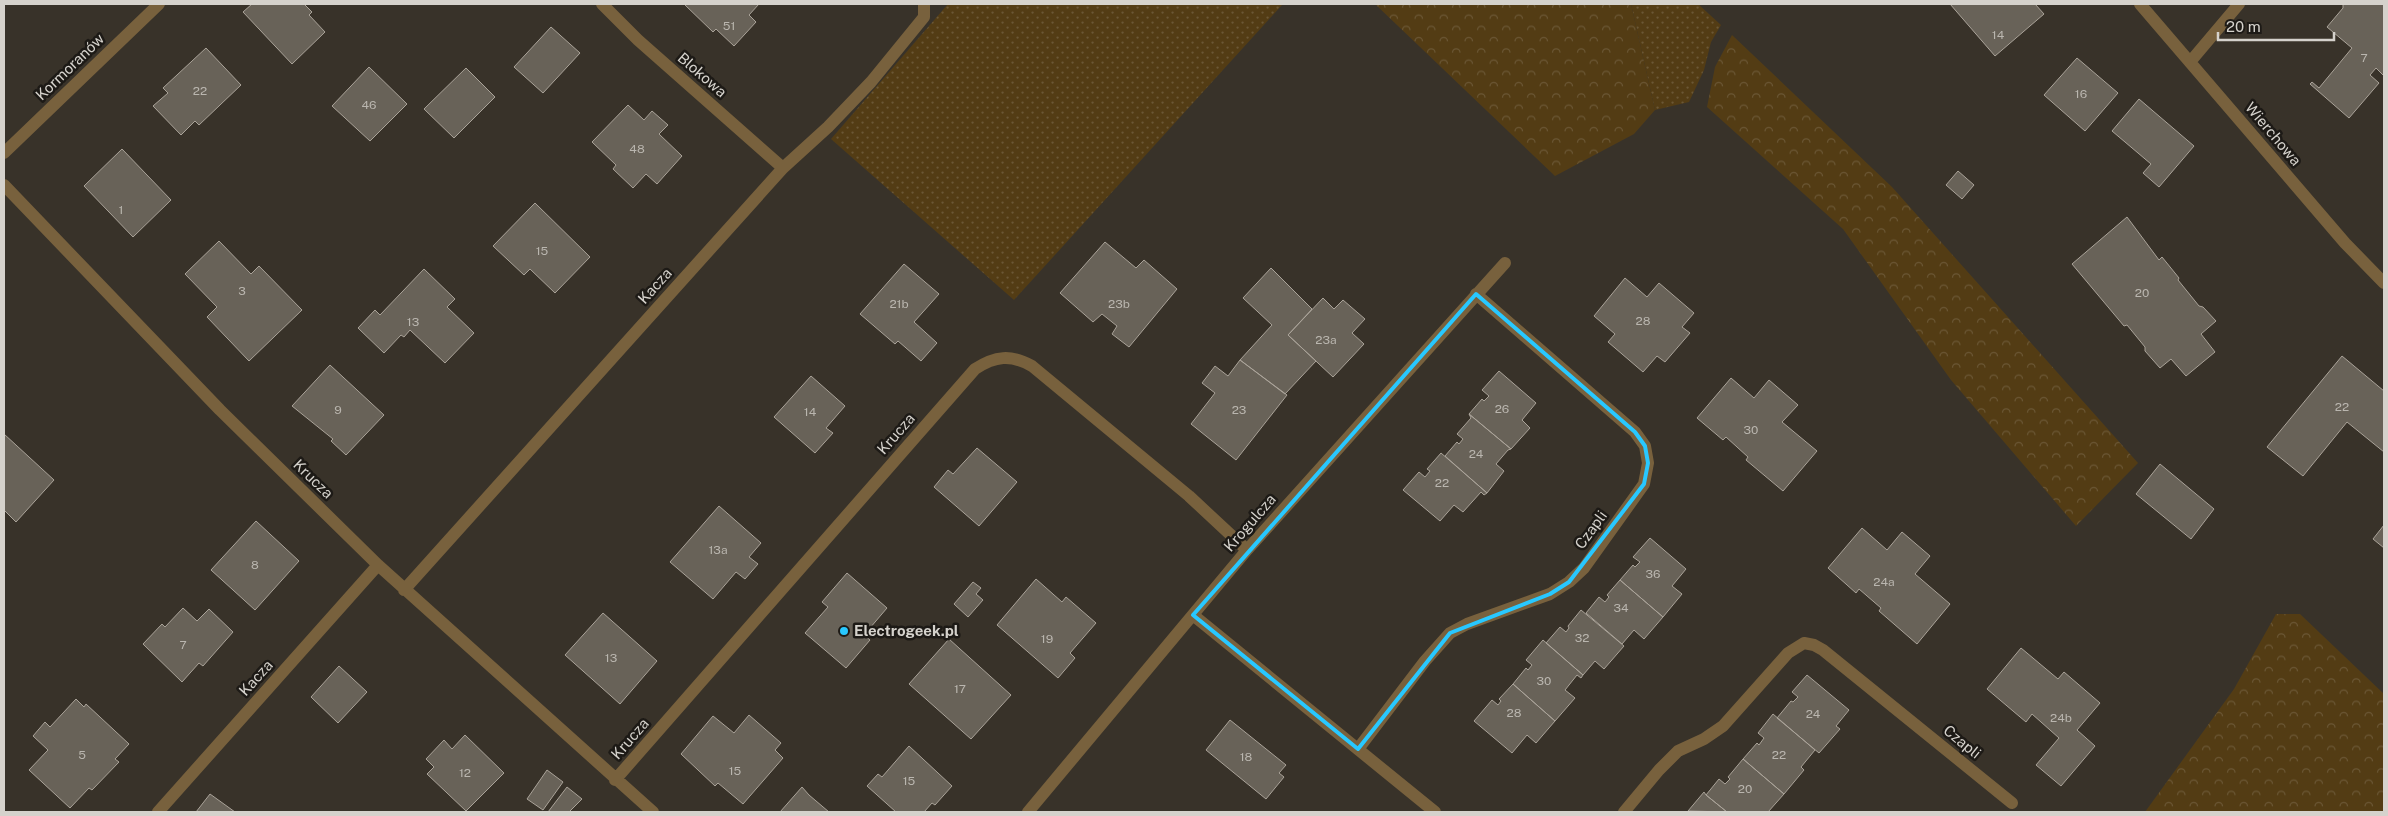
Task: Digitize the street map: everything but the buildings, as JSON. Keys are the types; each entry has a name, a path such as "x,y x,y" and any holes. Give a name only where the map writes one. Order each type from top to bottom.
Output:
{"street":[{"name":"Kormoranów","path":"4,153 159,4"},
{"name":"Blokowa","path":"602,4 638,40 783,168"},
{"name":"Kacza","path":"404,590 783,168 828,127 871,82 924,17 924,4"},
{"name":"Wierchowa","path":"2140,4 2344,243 2384,283"},
{"path":"2190,62 2239,4"},
{"name":"Krucza","path":"4,185 220,410 378,565 615,780 653,812"},
{"name":"Krogulcza","path":"1028,812 1247,550 1505,263"},
{"name":"Czapli","path":"1358,750 1425,661 1450,633 1467,624 1550,594 1569,582 1584,568 1644,484 1648,463 1645,446 1634,432 1476,294"},
{"name":"Krucza","path":"615,780 974,369 990,359 1005,357 1020,359 1032,366 1189,496 1247,550"},
{"name":"Kacza","path":"158,812 378,565"},
{"path":"1193,615 1435,812"},
{"name":"Czapli","path":"1624,812 1658,770 1678,751 1704,740 1723,726 1788,653 1804,643 1814,645 1823,650 2012,803"}],"highlighted area":[{"path":"1476,294 1635,432 1645,446 1648,463 1644,484 1569,582 1550,594 1450,633 1358,749 1193,615"}],"green space":[{"path":"948,4 1283,4 1014,300 831,139"},
{"path":"1375,4 1631,4 1655,110 1634,134 1555,176"},
{"path":"1631,4 1698,4 1721,25 1711,42 1704,70 1689,102 1655,110"},
{"path":"1732,35 1892,187 2138,463 2076,526 1951,380 1843,229 1707,107 1715,67"},
{"path":"2276,614 2300,614 2384,694 2384,812 2145,812 2234,689"}],"place":[{"name":"Electrogeek.pl","path":"844,631"}]}
